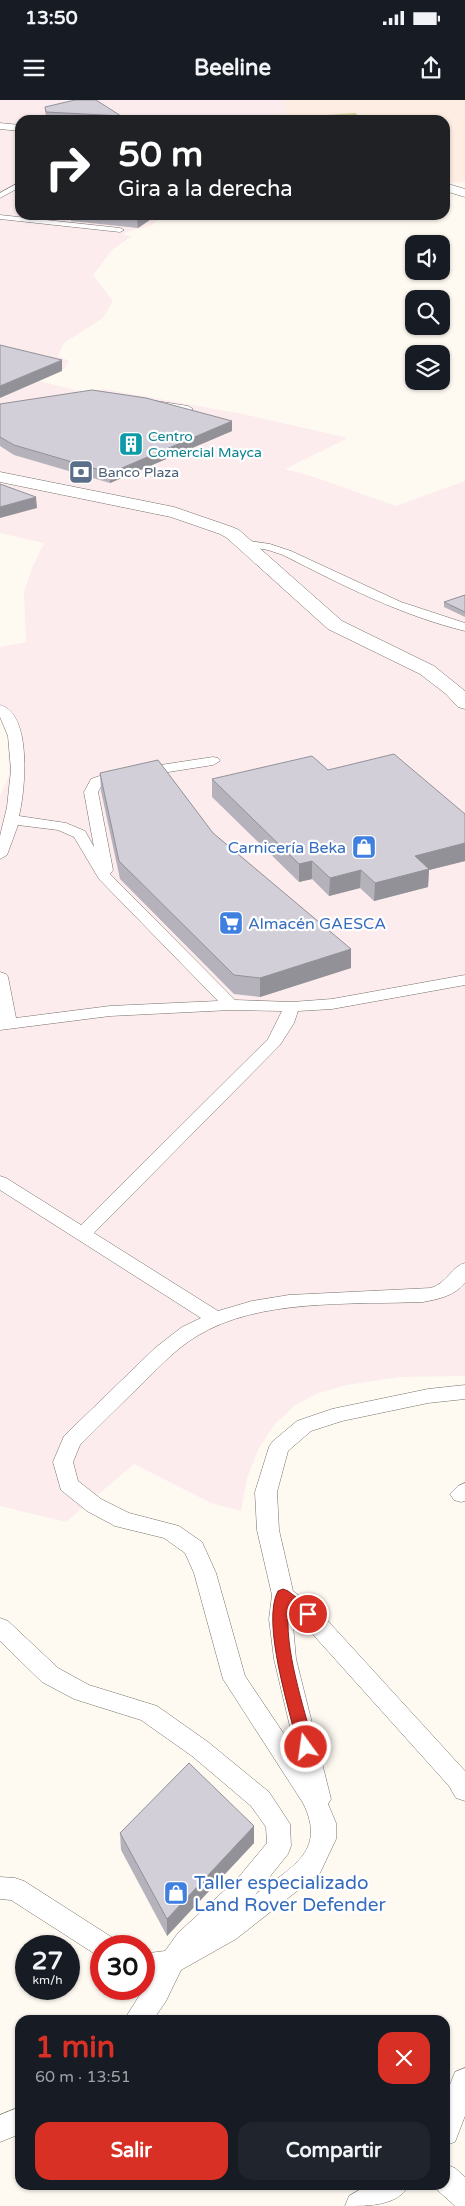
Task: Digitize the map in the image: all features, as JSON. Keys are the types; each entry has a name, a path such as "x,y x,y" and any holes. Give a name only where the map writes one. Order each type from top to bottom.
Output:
{"main road":[{"path":"0,126 15,128"},
{"path":"450,188 465,193"},
{"path":"0,477 202,519 233,534 317,611 335,625 427,670 453,690 465,703"}],"street":[{"path":"0,196 15,187"},
{"path":"0,217 15,219"},
{"path":"29,220 120,230"},
{"path":"58,223 63,220"},
{"path":"149,402 188,408"},
{"path":"243,543 270,546 398,605 465,627"},
{"path":"0,709 10,722 19,758 14,820 0,855"},
{"path":"109,880 91,792 96,782 108,777 213,761"},
{"path":"14,820 61,826 80,834 109,880 231,1005"},
{"path":"0,977 4,1024 110,1011 231,1005 292,1008 332,1004 465,980"},
{"path":"82,1235 274,1042 286,1023 292,1008"},
{"path":"0,1182 216,1318"},
{"path":"323,1817 312,1796 234,1679 205,1573 194,1548 171,1532 123,1520 94,1505 68,1485 63,1462 71,1442 162,1352 188,1332 216,1318 252,1307 289,1301 422,1296 441,1293 454,1285 465,1269"},
{"path":"155,1964 172,1962 198,1950 223,1934 311,1865 320,1852 324,1840 326,1828 285,1659 280,1619 283,1595 268,1530 266,1492 279,1447 304,1426 339,1414 428,1396 465,1392"},
{"path":"283,1595 308,1614 457,1779 465,1791"},
{"path":"0,1627 50,1675 82,1692 149,1713 200,1749 260,1799 278,1824 279,1846 247,1886 186,1941 172,1962 158,1992 141,2015"},
{"path":"0,1888 14,1889 90,1937"},
{"path":"450,2120 465,2082"},
{"path":"0,2129 15,2122"},
{"path":"450,2182 465,2196"},
{"path":"359,2206 386,2190"}],"shaded area":[{"path":"0,100 283,100 298,115 15,115 15,220 158,220 150,226 126,232 124,235 132,236 113,249 93,275 113,301 103,318 64,343 58,356 69,361 65,368 39,381 83,392 104,389 243,414 348,438 285,469 311,476 396,506 465,481 465,1376 400,1377 347,1385 318,1393 294,1406 275,1424 259,1448 247,1478 241,1511 211,1503 134,1464 66,1522 0,1506 0,796 9,776 8,719 0,702 0,647 26,642 24,592 32,568 44,543 0,533"},
{"path":"284,100 465,100 465,182 450,183 450,115 290,115 286,112"}],"green space":[{"path":"355,113 358,115 326,115"}],"building":[{"path":"75,100 96,100 119,115 46,112 45,107"},
{"path":"0,345 62,360 0,386"},
{"path":"92,390 146,398 232,421 110,473 14,445 0,437 0,404"},
{"path":"0,484 36,497 0,507"},
{"path":"465,595 465,612 444,602"},
{"name":"Carnicería Beka","path":"394,754 465,814 465,843 415,856 429,869 375,883 361,870 330,878 312,861 299,864 212,779 312,756 328,770"},
{"name":"Almacén GAESCA","path":"158,760 213,833 351,949 260,978 234,975 119,861 100,773"},
{"name":"Taller especializado Land Rover Defender","path":"189,1763 254,1826 167,1919 120,1833"}],"place":[{"name":"Centro Comercial Mayca","path":"131,444"},
{"name":"Banco Plaza","path":"81,472"},
{"name":"Carnicería Beka","path":"364,847"},
{"name":"Almacén GAESCA","path":"231,923"},
{"name":"Taller especializado Land Rover Defender","path":"176,1893"}],"route":[{"path":"306,1747 285,1659 280,1619 283,1595 308,1614"}]}
